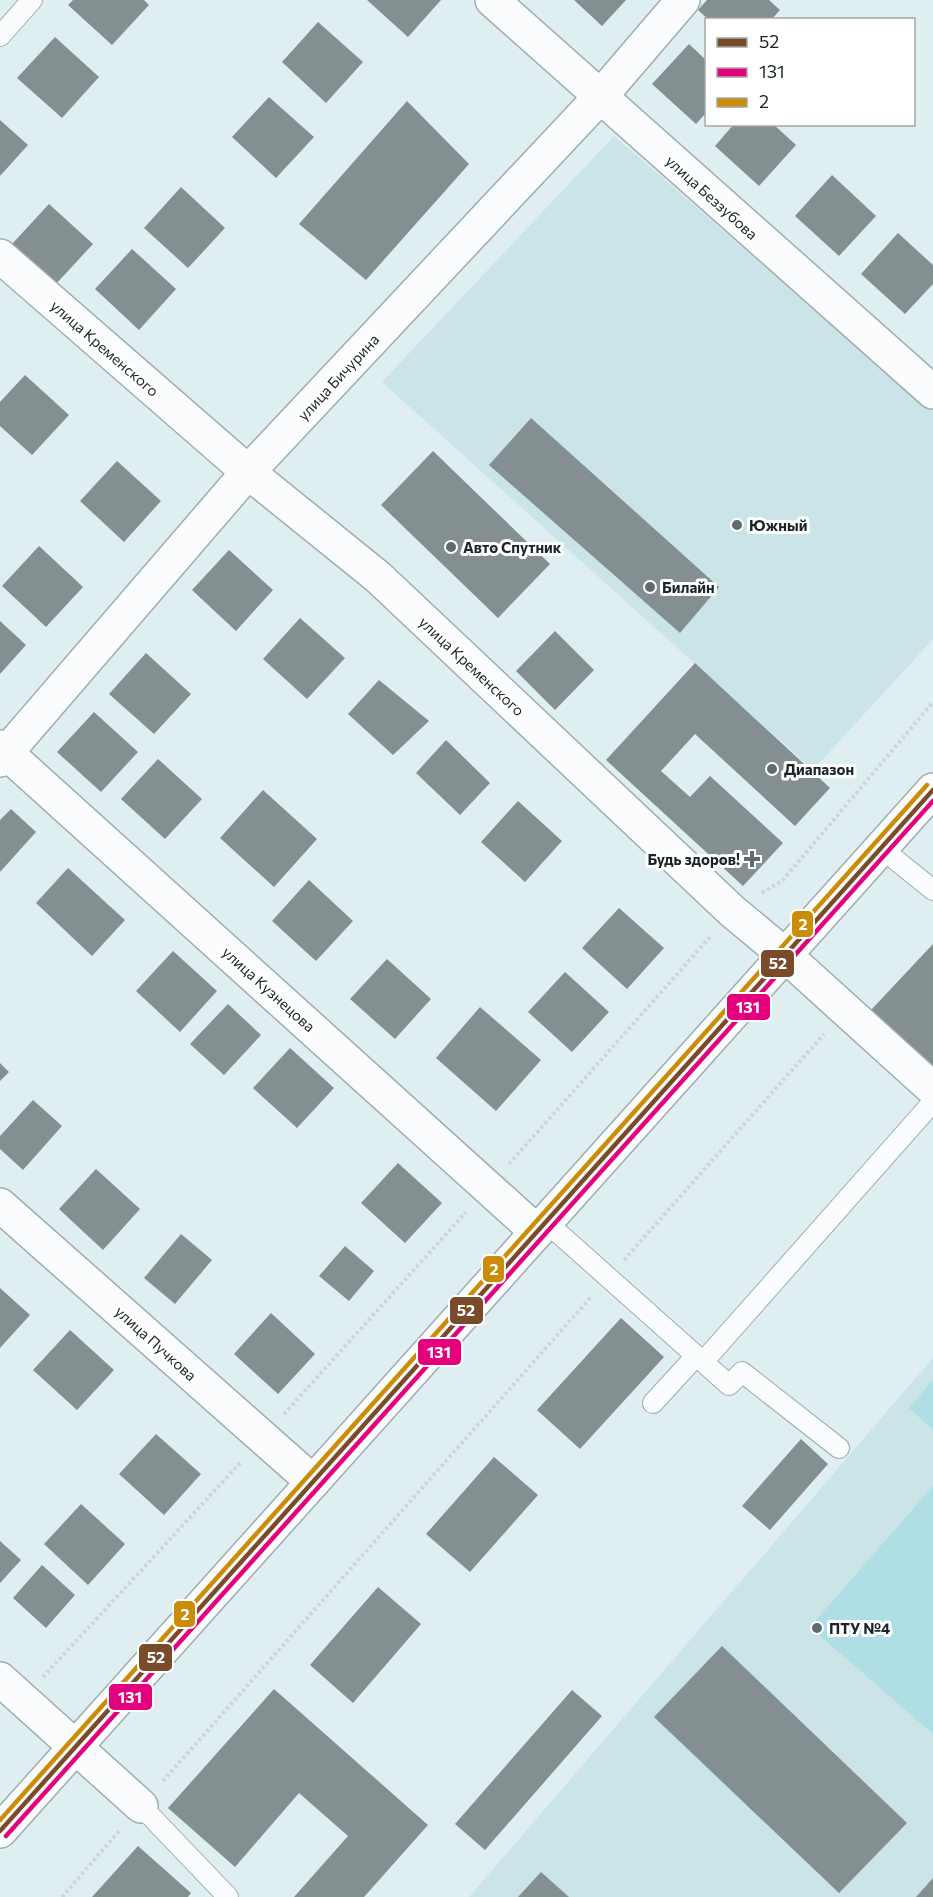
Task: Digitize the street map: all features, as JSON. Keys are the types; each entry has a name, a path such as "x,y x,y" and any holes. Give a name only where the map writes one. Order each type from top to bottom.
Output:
{"street":[{"name":"улица Беззубова","path":"492,0 933,392"},
{"name":"улица Бичурина","path":"2,753 248,472 600,97 683,0"},
{"name":"улица Кременского","path":"0,256 248,472 378,577 732,911 785,955 933,1089"},
{"name":"улица Кузнецова","path":"2,753 542,1227"},
{"path":"0,1831 933,790"},
{"name":"улица Пучкова","path":"0,1204 313,1482"},
{"path":"0,1679 141,1806"}],"lane":[{"path":"0,36 32,0"},
{"path":"881,848 933,890"},
{"path":"653,1403 700,1359 933,1102"},
{"path":"542,1227 608,1278 729,1385 742,1372 839,1448"},
{"path":"141,1806 228,1897"}],"path":[{"path":"62,1897 845,1010"}],"shaded area":[{"name":"Южный","path":"614,136 933,412 933,639 813,770 382,382"},
{"name":"ПТУ №4","path":"933,1358 933,1897 469,1897"},
{"path":"933,1380 933,1430 909,1408"},
{"path":"933,1486 933,1734 810,1627"}],"building":[{"path":"73,0 144,0 149,5 112,45 68,5"},
{"path":"367,0 441,0 408,37"},
{"path":"574,0 626,0 602,26"},
{"path":"707,0 769,0 780,10 773,18 707,18 698,10"},
{"path":"318,22 363,62 326,103 282,62"},
{"path":"55,37 99,77 62,118 17,78"},
{"path":"689,44 705,59 705,114 696,124 652,84"},
{"path":"269,97 314,137 276,178 232,137"},
{"path":"407,101 469,164 366,280 299,224"},
{"path":"0,120 28,145 0,176"},
{"path":"732,126 775,126 796,145 759,186 715,146"},
{"path":"832,175 876,216 839,256 795,216"},
{"path":"181,187 225,228 188,268 144,228"},
{"path":"49,204 93,244 56,284 12,244"},
{"path":"898,233 933,265 933,284 905,314 861,274"},
{"path":"132,249 176,289 139,330 95,289"},
{"path":"25,375 69,415 32,455 0,426 0,402"},
{"path":"531,418 719,587 680,633 489,465"},
{"path":"433,451 550,564 498,618 381,505"},
{"path":"117,461 161,501 124,542 80,501"},
{"path":"39,546 83,587 46,627 2,586"},
{"path":"229,550 273,590 236,631 192,590"},
{"path":"300,618 345,658 307,699 263,659"},
{"path":"0,621 26,645 0,674"},
{"path":"555,631 594,670 555,710 516,671"},
{"path":"146,653 191,694 154,734 109,694"},
{"path":"695,663 830,788 795,826 695,734 661,771 690,797 710,776 783,843 743,886 606,760"},
{"path":"379,680 429,721 393,755 348,714"},
{"path":"94,712 138,752 101,792 57,752"},
{"path":"446,740 490,783 460,815 416,773"},
{"path":"158,759 202,799 165,839 121,799"},
{"path":"263,790 317,839 274,887 220,838"},
{"path":"518,801 562,841 525,882 481,842"},
{"path":"11,809 36,832 0,872 0,820"},
{"path":"68,868 125,920 92,956 36,903"},
{"path":"309,880 353,921 316,961 272,921"},
{"path":"619,908 664,948 627,989 582,948"},
{"path":"933,944 933,1067 871,1010"},
{"path":"173,951 217,991 180,1032 136,991"},
{"path":"387,959 431,999 395,1039 350,999"},
{"path":"565,972 609,1012 572,1052 528,1012"},
{"path":"228,1004 261,1035 224,1075 190,1044"},
{"path":"480,1007 541,1060 496,1111 436,1058"},
{"path":"290,1048 334,1088 297,1128 253,1088"},
{"path":"0,1063 9,1072 0,1081"},
{"path":"33,1100 62,1126 23,1170 0,1149 0,1136"},
{"path":"398,1163 442,1203 405,1243 361,1203"},
{"path":"96,1169 140,1209 103,1250 59,1209"},
{"path":"181,1234 212,1260 175,1304 144,1278"},
{"path":"345,1246 374,1271 349,1301 319,1276"},
{"path":"0,1288 30,1315 0,1348"},
{"path":"271,1313 315,1354 278,1394 234,1354"},
{"path":"621,1318 664,1357 580,1449 537,1410"},
{"path":"70,1330 114,1370 77,1410 33,1370"},
{"path":"156,1434 201,1474 164,1515 119,1474"},
{"path":"801,1439 828,1464 770,1530 742,1506"},
{"path":"494,1457 538,1495 470,1572 426,1534"},
{"path":"81,1504 125,1544 88,1585 44,1544"},
{"path":"0,1541 21,1560 0,1583"},
{"path":"42,1565 75,1595 46,1628 13,1598"},
{"path":"378,1587 421,1624 353,1703 310,1665"},
{"path":"722,1646 907,1823 839,1893 654,1717"},
{"path":"274,1689 428,1825 364,1897 294,1897 348,1836 299,1793 235,1867 168,1808"},
{"path":"572,1690 602,1716 485,1850 455,1824"},
{"path":"138,1846 191,1893 188,1897 92,1897"},
{"path":"541,1872 569,1897 518,1897"},
{"path":"933,1878 933,1897 916,1897"}],"transit line":[{"name":"2","path":"0,1820 927,785"},
{"name":"52","path":"0,1831 933,790"},
{"name":"131","path":"6,1836 933,801"}],"place":[{"name":"Южный","path":"737,525"},
{"name":"Авто Спутник","path":"451,547"},
{"name":"Билайн","path":"650,587"},
{"name":"Диапазон","path":"772,769"},
{"name":"Будь здоров!","path":"752,859"},
{"name":"ПТУ №4","path":"817,1628"}]}
